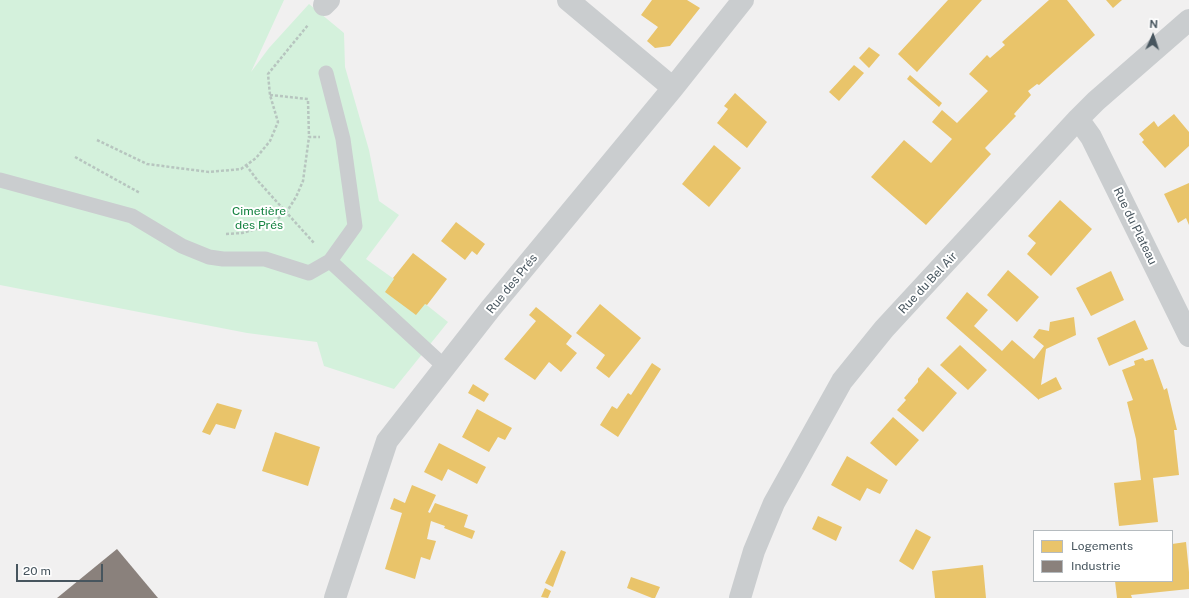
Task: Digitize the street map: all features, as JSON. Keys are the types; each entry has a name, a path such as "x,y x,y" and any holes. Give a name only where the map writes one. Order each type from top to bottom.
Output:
{"street":[{"path":"568,0 673,88"},
{"name":"Rue des Prés","path":"335,598 387,441 491,308 673,88 743,0"},
{"name":"Rue du Bel Air","path":"740,598 754,551 774,504 842,382 884,329 1078,119 1096,101 1189,20"},
{"name":"Rue du Plateau","path":"1078,119 1091,137 1189,336"}],"lane":[{"path":"0,180 132,216 182,246 209,257 223,259 265,259 309,272 330,260 355,226 343,138 326,73"},
{"path":"330,260 445,367"}],"path":[{"path":"97,140 147,164 209,172 241,169 256,158 270,141 278,122 270,95 268,74 327,2"},
{"path":"270,95 308,99"},
{"path":"223,235 242,233 268,226 286,213 296,197 303,181 309,137 343,138"},
{"path":"75,158 145,196"},
{"path":"246,165 286,213 330,260"}],"green space":[{"name":"Cimetière des Prés","path":"0,0 284,0 251,72 269,48 309,4 344,33 345,67 369,150 379,201 399,215 366,259 448,322 394,389 324,366 317,342 247,333 0,285"}],"building: Logements":[{"path":"652,0 687,0 700,8 670,46 655,48 647,41 658,27 641,15"},
{"path":"948,0 982,0 917,72 898,54"},
{"path":"1049,0 1067,0 1095,35 1039,85 1037,84 1028,91 1031,95 1014,114 1016,116 985,148 991,154 926,225 871,177 904,140 931,163 952,139 932,122 942,110 957,123 988,91 969,74 987,55 990,58 1005,45 1002,42"},
{"path":"1106,0 1122,0 1113,8"},
{"path":"869,47 880,55 869,68 859,58"},
{"path":"854,65 864,73 839,101 829,92"},
{"path":"910,75 942,103 939,107 907,79"},
{"path":"735,93 767,122 747,148 717,123 728,109 724,106"},
{"path":"1174,114 1189,132 1189,146 1165,168 1142,142 1144,140 1139,134 1154,121 1158,127"},
{"path":"714,145 741,168 709,207 682,184"},
{"path":"1189,183 1189,225 1186,218 1178,223 1164,194"},
{"path":"1060,200 1092,229 1051,276 1027,254 1036,243 1028,236"},
{"path":"456,222 485,244 477,255 472,251 465,260 441,241"},
{"path":"413,253 447,279 427,305 425,304 416,315 385,292 394,279 393,278"},
{"path":"1008,270 1039,297 1017,322 987,295"},
{"path":"1111,271 1124,300 1091,316 1076,288"},
{"path":"967,292 988,310 974,326 1002,351 1012,340 1034,359 1044,346 1033,337 1039,329 1049,331 1050,322 1074,317 1076,335 1046,349 1041,385 1056,377 1062,389 1039,400 946,318"},
{"path":"600,304 641,338 609,378 596,368 605,355 576,333"},
{"path":"536,307 572,336 566,344 577,353 561,372 549,362 535,380 504,359 536,321 529,315"},
{"path":"1135,320 1148,349 1109,366 1097,338"},
{"path":"960,345 987,370 968,390 940,365"},
{"path":"1143,358 1145,361 1153,359 1164,390 1167,388 1177,430 1174,430 1179,475 1153,478 1158,522 1119,526 1114,483 1141,480 1136,439 1127,402 1133,400 1122,370 1135,365 1134,361"},
{"path":"652,363 661,369 618,437 600,425 612,406 617,409 628,393 631,395"},
{"path":"928,367 957,393 923,432 897,410 906,400 904,398 918,382 918,379"},
{"path":"473,384 489,394 484,402 468,393"},
{"path":"217,403 242,410 235,429 216,424 210,435 202,432"},
{"path":"477,409 512,428 505,440 498,437 489,452 462,437"},
{"path":"893,417 919,440 896,466 870,443"},
{"path":"275,432 320,447 308,486 262,471"},
{"path":"439,443 486,467 477,484 448,469 442,481 424,472"},
{"path":"847,456 888,480 880,494 867,488 860,501 831,485"},
{"path":"412,485 436,495 428,512 430,513 435,503 468,515 464,527 475,531 472,539 431,521 427,539 436,541 430,560 421,557 415,579 385,569 402,513 390,509 394,498 405,503"},
{"path":"818,516 842,527 836,541 812,529"},
{"path":"916,529 931,537 913,570 899,561"},
{"path":"1186,542 1189,589 1131,595 1132,598 1117,598 1115,582 1173,582 1173,544"},
{"path":"561,550 566,552 553,587 545,583"},
{"path":"983,565 986,598 935,598 932,571"},
{"path":"631,577 660,587 655,598 627,588"},
{"path":"545,588 551,591 548,598 541,597"}],"building: Industrie":[{"path":"117,549 158,598 57,598"}]}
